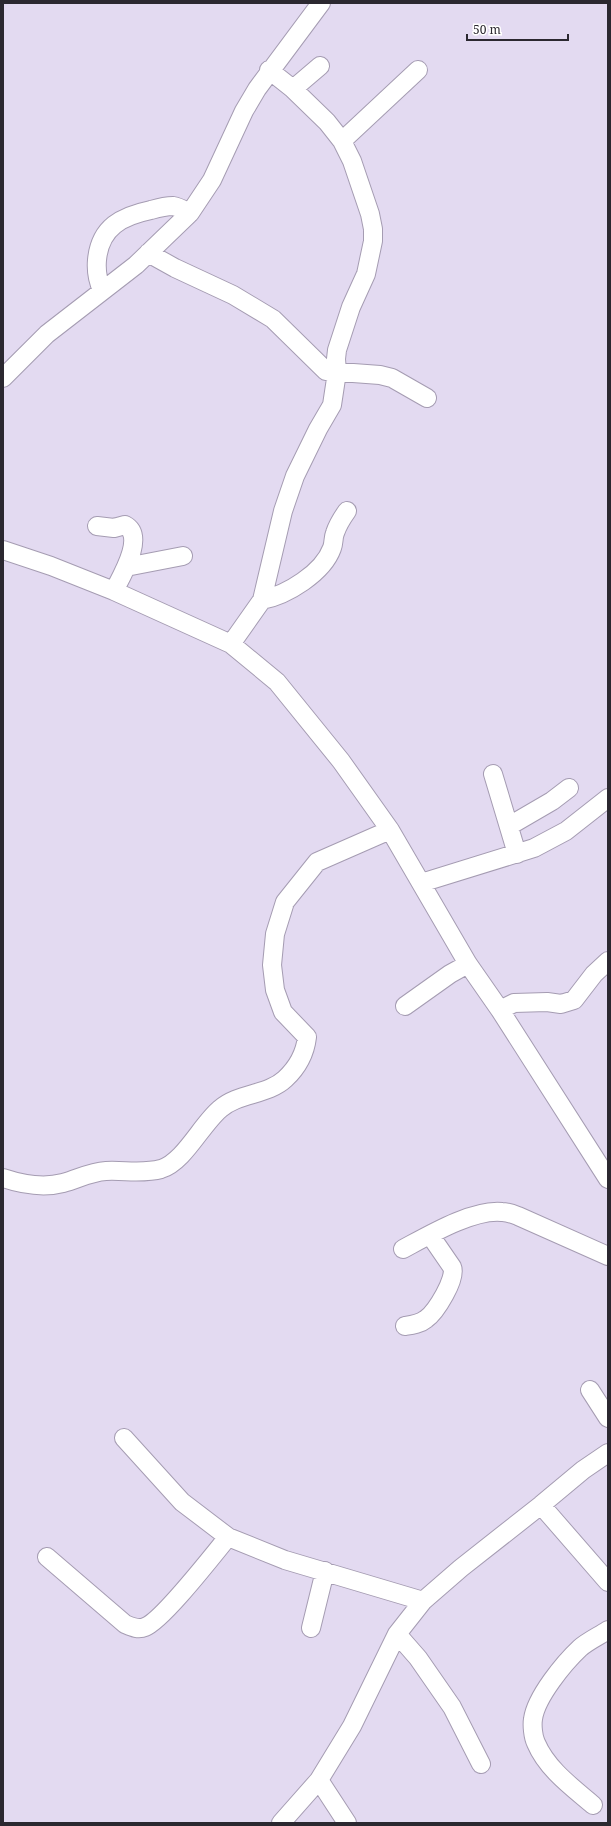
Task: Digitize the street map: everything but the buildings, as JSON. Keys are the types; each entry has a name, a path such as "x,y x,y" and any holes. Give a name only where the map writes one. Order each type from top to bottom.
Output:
{"street":[{"path":"3,378 47,334 136,265 190,213 212,180 244,111 269,70 320,3"},
{"path":"293,89 320,66"},
{"path":"231,644 262,600 283,511 295,476 318,429 332,405 337,372 336,359 339,342 351,307 366,274 373,240 370,214 352,161 342,141 327,122 293,89 269,70"},
{"path":"342,141 418,70"},
{"path":"102,290 98,280 98,256 101,241 108,229 132,214 150,210 173,206 190,213"},
{"path":"148,253 175,268 251,305 273,319 323,369 337,372 386,376 427,398"},
{"path":"262,600 273,598 311,576 319,568 328,557 333,547 339,521 347,511"},
{"path":"97,526 114,528 125,525 129,527 132,533 134,543 126,567 114,591"},
{"path":"3,550 51,566 114,591 231,644 277,682 341,761 390,830 468,964 500,1010 608,1179"},
{"path":"126,567 183,556"},
{"path":"493,774 517,854"},
{"path":"509,826 552,801 569,788"},
{"path":"420,883 517,854 540,845 566,831 608,798"},
{"path":"3,1178 18,1183 47,1185 63,1183 86,1174 106,1171 146,1171 161,1169 172,1164 180,1157 220,1108 284,1080 299,1063 306,1049 307,1037 283,1012 275,990 272,965 275,934 284,902 317,862 390,830"},
{"path":"500,1010 514,1003 570,1003 594,974 608,961"},
{"path":"405,1006 450,974 468,964"},
{"path":"403,1249 459,1221 480,1215 502,1212 518,1216 608,1256"},
{"path":"405,1326 420,1323 432,1313 438,1306 453,1276 454,1271 452,1267 430,1235"},
{"path":"590,1390 608,1418"},
{"path":"124,1438 182,1502 228,1537 274,1556 423,1601"},
{"path":"282,1823 319,1780 352,1726 397,1634 423,1601 583,1470 608,1453"},
{"path":"541,1505 608,1582"},
{"path":"47,1557 125,1624 136,1628 144,1628 153,1623 228,1537"},
{"path":"311,1628 325,1572"},
{"path":"593,1805 565,1781 548,1763 535,1741 532,1719 546,1690 567,1662 580,1648 608,1630"},
{"path":"397,1634 418,1658 452,1707 481,1764"},
{"path":"319,1780 347,1823"}]}
